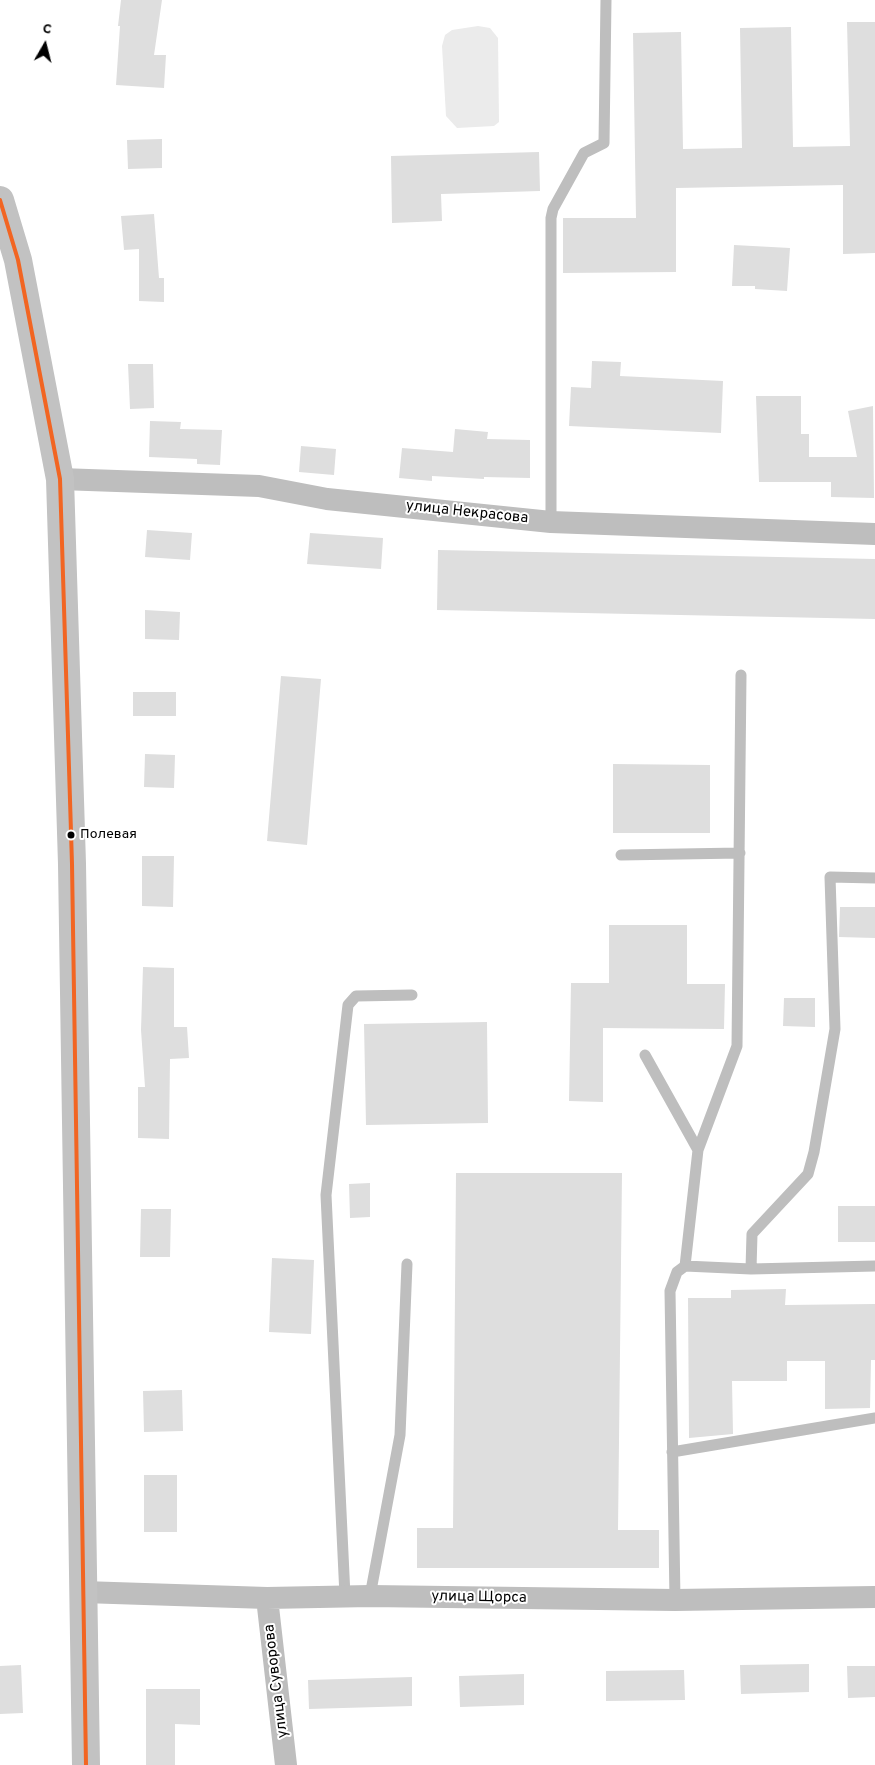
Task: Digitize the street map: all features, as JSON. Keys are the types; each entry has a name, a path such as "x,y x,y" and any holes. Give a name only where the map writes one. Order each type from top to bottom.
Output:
{"street":[{"path":"0,200 18,260 60,479 72,864 86,1765"},
{"name":"улица Некрасова","path":"60,479 259,486 327,499 551,522 875,534"},
{"name":"улица Щорса","path":"83,1592 267,1598 370,1596 675,1600 875,1597"},
{"name":"улица Суворова","path":"267,1598 286,1765"}],"lane":[{"path":"551,522 551,218 553,209 584,153 604,143 606,0"},
{"path":"684,1266 698,1150 738,1046 741,675"},
{"path":"621,855 740,853"},
{"path":"751,1268 752,1234 808,1174 814,1152 835,1029 830,877 875,878"},
{"path":"345,1596 326,1195 348,1005 356,996 412,995"},
{"path":"645,1055 698,1150"},
{"path":"370,1596 400,1436 407,1264"},
{"path":"675,1600 670,1291 677,1272 684,1266 751,1268 875,1266"},
{"path":"672,1452 875,1418"}],"shaded area":[{"path":"478,26 490,28 498,38 499,122 494,126 457,128 446,116 442,46 445,35 452,30"}],"building":[{"path":"121,0 162,0 154,55 166,55 164,88 116,85"},
{"path":"847,22 875,22 875,253 843,254 843,185 676,188 676,272 563,273 563,218 636,218 633,33 681,32 683,149 742,148 740,28 791,27 793,147 850,146"},
{"path":"162,139 162,168 128,169 127,140"},
{"path":"539,152 540,191 441,194 442,221 392,223 391,156"},
{"path":"154,214 159,278 164,278 164,302 139,301 139,249 124,250 121,216"},
{"path":"734,245 790,248 787,291 755,289 755,286 732,286"},
{"path":"592,361 621,362 620,376 723,381 721,433 569,426 571,387 591,388"},
{"path":"128,364 153,364 154,408 130,409"},
{"path":"756,396 801,396 801,434 809,434 809,457 857,457 848,411 873,406 874,498 831,497 831,482 759,482"},
{"path":"150,421 181,422 180,429 222,430 220,465 197,464 197,459 149,457"},
{"path":"455,429 488,432 487,439 530,440 530,478 484,477 484,479 432,476 432,481 399,478 402,448 453,452"},
{"path":"301,446 336,449 334,475 299,472"},
{"path":"147,530 192,533 190,560 145,557"},
{"path":"310,533 383,538 381,569 307,564"},
{"path":"438,550 875,559 875,619 437,610"},
{"path":"145,610 180,612 179,640 145,639"},
{"path":"281,676 321,679 307,845 267,841"},
{"path":"133,692 176,692 176,716 133,716"},
{"path":"145,754 175,755 174,788 144,787"},
{"path":"613,764 710,765 710,833 613,833"},
{"path":"142,856 174,856 173,907 142,906"},
{"path":"840,907 875,907 875,938 839,937"},
{"path":"609,925 687,925 687,984 725,984 724,1029 603,1028 603,1102 569,1101 571,983 609,983"},
{"path":"143,967 174,968 174,1027 187,1027 189,1058 170,1059 169,1139 138,1138 138,1087 145,1087 141,1030"},
{"path":"784,998 815,998 815,1027 783,1026"},
{"path":"487,1022 488,1123 366,1125 364,1024"},
{"path":"456,1173 622,1173 618,1530 659,1530 659,1568 417,1568 417,1528 453,1528"},
{"path":"370,1183 370,1217 350,1218 349,1184"},
{"path":"838,1206 875,1206 875,1242 838,1242"},
{"path":"141,1209 171,1209 170,1257 140,1257"},
{"path":"272,1258 314,1260 311,1334 269,1332"},
{"path":"786,1289 785,1305 875,1304 875,1360 871,1360 870,1408 825,1409 825,1361 787,1361 787,1381 732,1381 733,1434 689,1438 688,1298 731,1298 731,1290"},
{"path":"182,1390 183,1431 144,1432 143,1391"},
{"path":"144,1475 177,1475 177,1532 144,1532"},
{"path":"809,1664 809,1692 741,1694 740,1665"},
{"path":"21,1665 23,1713 0,1714 0,1666"},
{"path":"847,1666 875,1666 875,1697 848,1698"},
{"path":"684,1670 685,1700 606,1701 606,1671"},
{"path":"524,1674 524,1705 460,1707 459,1676"},
{"path":"412,1677 412,1706 309,1709 308,1680"},
{"path":"146,1689 200,1689 200,1725 175,1724 175,1765 146,1765"}],"transit line":[{"path":"0,200 18,260 60,479 72,864 86,1765"}],"place":[{"name":"Полевая","path":"71,835"}]}
